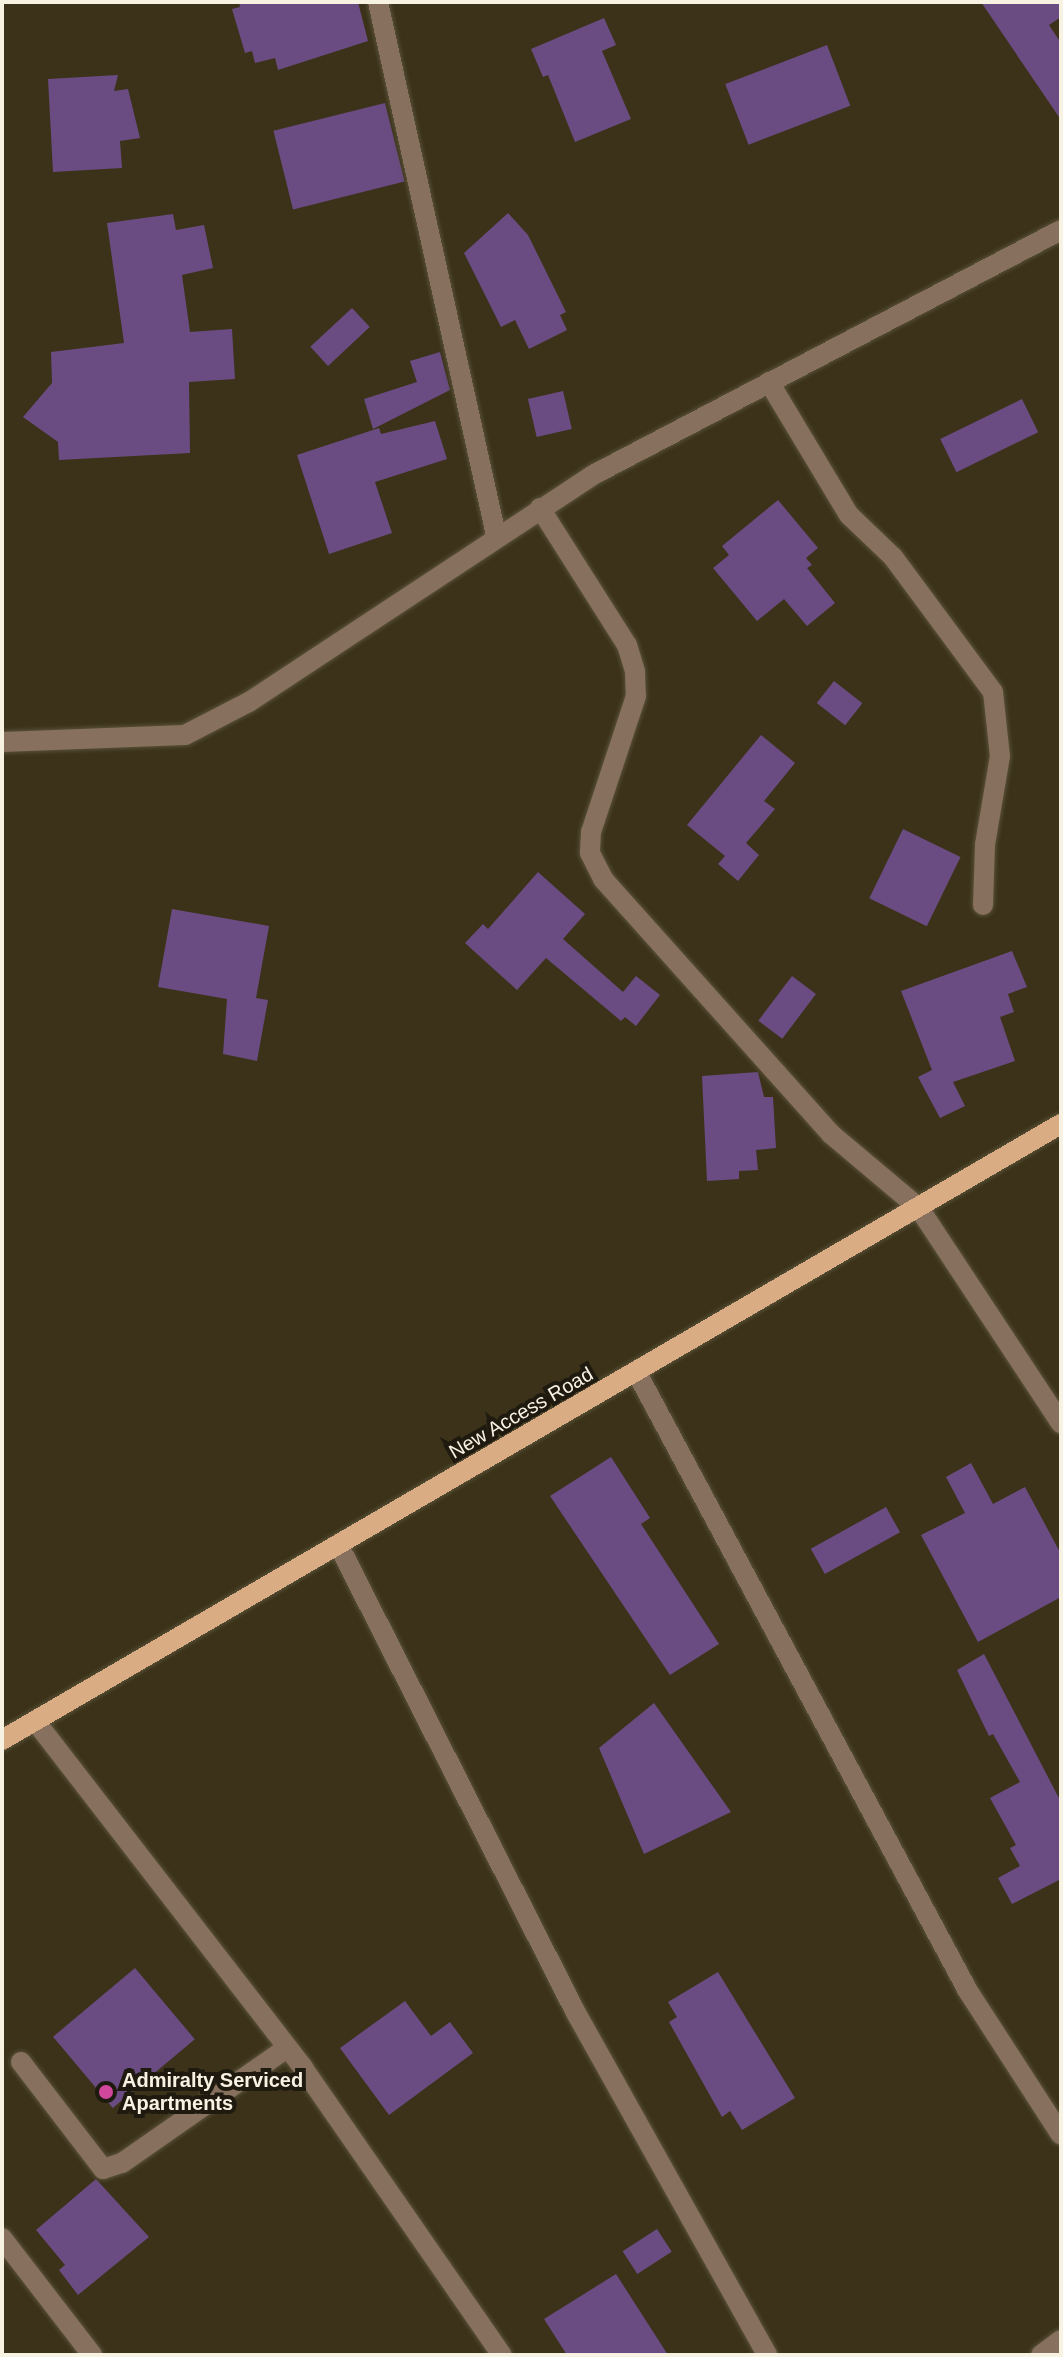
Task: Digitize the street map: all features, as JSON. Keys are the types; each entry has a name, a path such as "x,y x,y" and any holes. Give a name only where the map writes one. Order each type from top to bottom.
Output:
{"main road":[{"name":"New Access Road","path":"2,1740 1061,1124"}],"street":[{"path":"378,2 496,535"},
{"path":"2,742 185,735 249,702 540,508 769,382 1061,230"},
{"path":"769,382 849,515 893,557 993,692 1000,756 985,845 983,905"},
{"path":"540,508 627,645 635,672 636,696 591,832 590,853 603,879 831,1134 919,1208 1061,1423"},
{"path":"637,1373 968,1991 1061,2135"},
{"path":"339,1546 575,2011 767,2355"},
{"path":"36,1722 287,2048 502,2355"},
{"path":"21,2062 103,2169 122,2163 287,2048"},
{"path":"2,2238 92,2355"},
{"path":"1041,2355 1061,2340"}],"building":[{"path":"239,2 358,2 368,41 278,70 275,58 255,63 252,51 245,53 232,9 240,7"},
{"path":"981,2 1061,2 1061,17 1049,25 1061,43 1061,120"},
{"path":"604,18 616,45 602,51 631,119 575,142 548,75 543,77 531,49"},
{"path":"827,45 850,106 749,145 725,84"},
{"path":"118,75 114,91 128,89 140,138 120,141 122,168 53,172 48,79"},
{"path":"385,103 405,182 293,209 273,131"},
{"path":"508,213 528,235 566,312 560,315 567,330 529,349 515,320 501,327 464,253"},
{"path":"173,214 176,230 204,225 213,268 182,275 190,332 232,329 235,379 189,382 190,453 59,460 58,442 23,417 52,383 51,352 124,343 107,223"},
{"path":"352,308 370,327 328,366 310,347"},
{"path":"440,352 450,390 373,429 364,399 417,382 410,361"},
{"path":"563,391 572,429 537,437 528,399"},
{"path":"1022,399 1038,432 956,472 940,439"},
{"path":"435,421 447,459 375,482 392,533 329,554 297,455 379,428 381,434"},
{"path":"778,500 818,548 806,558 812,565 807,568 835,603 807,626 784,599 757,621 713,568 729,555 722,546"},
{"path":"834,681 862,703 845,725 817,703"},
{"path":"761,735 795,763 764,801 775,809 746,843 759,855 738,881 718,864 725,856 687,825"},
{"path":"903,829 961,857 927,926 869,898"},
{"path":"538,872 585,914 563,939 623,992 636,976 660,995 636,1026 625,1017 621,1021 546,958 517,990 465,943 483,924 488,929"},
{"path":"172,909 269,926 256,998 268,1000 257,1061 223,1054 227,999 158,987"},
{"path":"1012,951 1027,987 1008,994 1014,1012 1000,1017 1015,1061 953,1082 965,1106 940,1118 918,1077 932,1070 901,991"},
{"path":"792,976 816,994 782,1039 758,1021"},
{"path":"758,1072 764,1097 773,1097 776,1148 756,1150 758,1170 739,1171 739,1179 707,1181 702,1076"},
{"path":"611,1457 650,1518 641,1524 719,1644 670,1675 550,1496"},
{"path":"971,1463 993,1504 1025,1487 1061,1554 1061,1597 978,1642 921,1535 965,1513 946,1477"},
{"path":"886,1507 900,1532 825,1574 811,1549"},
{"path":"984,1654 1061,1802 1061,1879 1012,1904 998,1878 1020,1866 1010,1848 1016,1845 990,1798 1020,1782 993,1734 989,1736 957,1670"},
{"path":"654,1703 731,1812 644,1854 599,1748"},
{"path":"135,1968 195,2039 113,2108 53,2037"},
{"path":"718,1972 795,2098 742,2130 730,2111 722,2117 669,2022 677,2017 668,2002"},
{"path":"405,2001 431,2036 450,2022 473,2053 389,2115 340,2048"},
{"path":"96,2179 149,2237 78,2295 59,2270 65,2265 36,2230"},
{"path":"657,2229 672,2252 637,2274 623,2251"},
{"path":"616,2274 668,2355 567,2355 544,2319"}],"place":[{"name":"Admiralty Serviced Apartments","path":"106,2092"}]}
